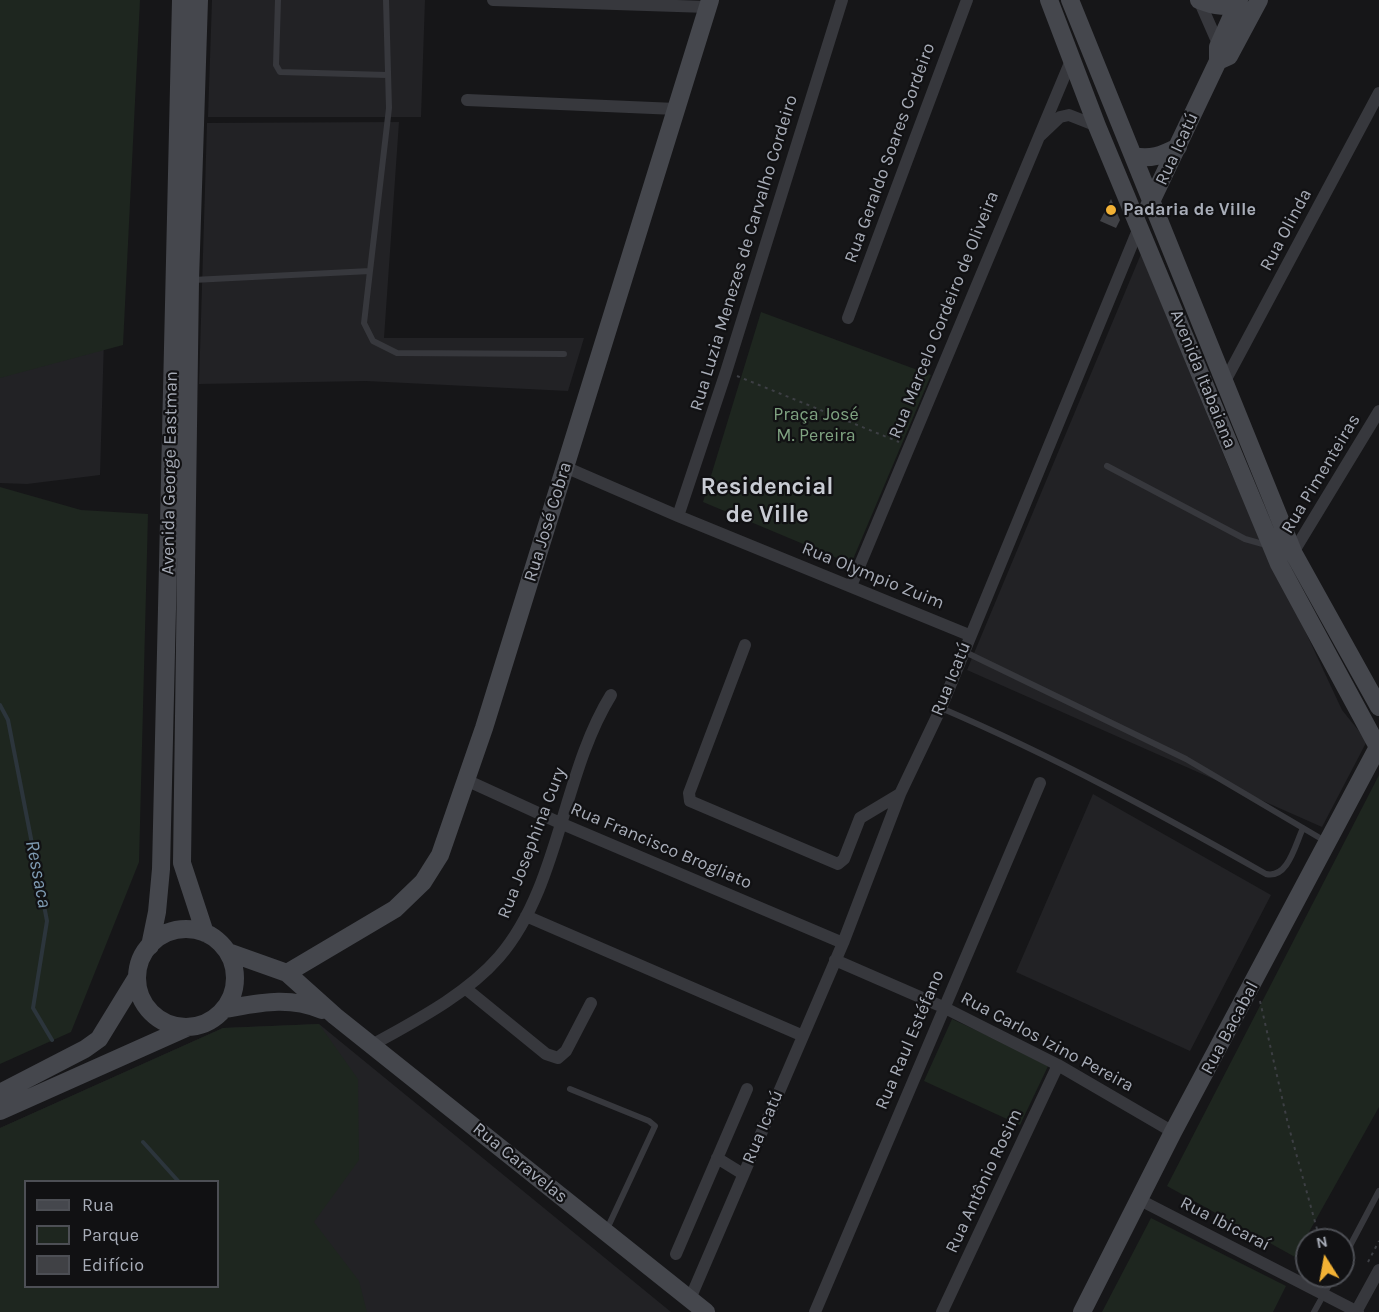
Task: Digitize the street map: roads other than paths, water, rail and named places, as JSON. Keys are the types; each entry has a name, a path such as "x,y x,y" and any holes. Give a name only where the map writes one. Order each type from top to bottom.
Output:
{"street":[{"name":"Avenida George Eastman","path":"150,946 157,912 161,869 181,0"},
{"name":"Avenida George Eastman","path":"199,0 190,281 182,862 205,933"},
{"path":"493,0 709,3"},
{"name":"Rua Luzia Menezes de Carvalho Cordeiro","path":"678,516 726,372 842,0"},
{"name":"Rua Geraldo Soares Cordeiro","path":"848,318 966,0"},
{"name":"Avenida Itabaiana","path":"1049,0 1097,126 1272,546 1287,559 1379,707"},
{"name":"Avenida Itabaiana","path":"1070,0 1224,383 1287,559 1379,747"},
{"path":"1199,0 1218,7 1228,7 1239,0"},
{"path":"1199,0 1222,55"},
{"name":"Rua Icatú","path":"690,1299 801,1035 843,942 900,794 941,708 969,635 1140,225 1222,55 1239,0"},
{"path":"1222,55 1259,0"},
{"name":"Rua José Cobra","path":"287,973 386,914 410,897 440,855 466,780 709,3"},
{"name":"Rua Marcelo Cordeiro de Oliveira","path":"851,586 1035,141 1072,58"},
{"name":"Rua Olinda","path":"1224,383 1379,93"},
{"path":"468,100 676,109"},
{"path":"1035,141 1060,117 1073,116 1097,126"},
{"path":"1133,156 1145,159 1161,156 1178,147"},
{"name":"Rua Pimenteiras","path":"1287,559 1379,411"},
{"name":"Rua Olympio Zuim","path":"565,466 678,516 969,635"},
{"path":"745,645 689,793 690,801 838,864 844,859 860,818 900,794"},
{"name":"Rua Josephina Cury","path":"372,1045 465,988 499,957 526,916 594,722 611,695"},
{"name":"Rua Bacabal","path":"1082,1312 1173,1132 1379,747"},
{"name":"Rua Francisco Brogliato","path":"466,780 560,823 843,942"},
{"name":"Rua Raul Estéfano","path":"815,1312 1040,783"},
{"path":"526,916 801,1035"},
{"path":"0,1093 99,1039 137,977 139,966 150,946 161,936 175,931 190,930 205,933 218,940 228,952 234,966 236,981 233,996 225,1009 208,1022 186,1028 0,1111"},
{"path":"228,952 287,973 334,1016"},
{"name":"Rua Carlos Izino Pereira","path":"835,960 943,1007 1058,1065 1173,1132"},
{"path":"137,977 142,1000 157,1018 171,1025 186,1028"},
{"path":"465,988 546,1054 558,1058 566,1051 591,1003"},
{"path":"225,1009 270,1001 303,1002 334,1016"},
{"name":"Rua Caravelas","path":"334,1016 705,1312"},
{"name":"Rua Antônio Rosim","path":"942,1312 1058,1065"},
{"path":"676,1254 747,1089"},
{"path":"717,1158 743,1174"},
{"name":"Rua Ibicaraí","path":"1140,1200 1357,1312"},
{"path":"1357,1312 1379,1270"}],"lane":[{"path":"278,0 276,65 280,72 387,75"},
{"path":"386,0 389,108 364,323 373,341 396,353 564,354"},
{"path":"190,281 370,272"},
{"path":"1107,466 1245,539 1272,546"},
{"path":"963,651 1186,759 1329,843"},
{"path":"941,708 1092,780 1266,874 1276,874 1284,868 1303,828"},
{"path":"570,1089 649,1121 655,1126 606,1232"},
{"path":"1355,1236 1379,1191"},
{"path":"1314,1312 1327,1288"}],"waterway":[{"name":"Ressaca","path":"0,705 8,720 47,921 33,1008 52,1040"},
{"name":"Ressaca","path":"143,1142 177,1180"}],"place":[{"name":"Padaria de Ville","path":"1111,210"}],"district":[{"name":"Residencial de Ville","path":"767,501"}],"park label":[{"name":"Praça José M. Pereira","path":"816,425"}]}
